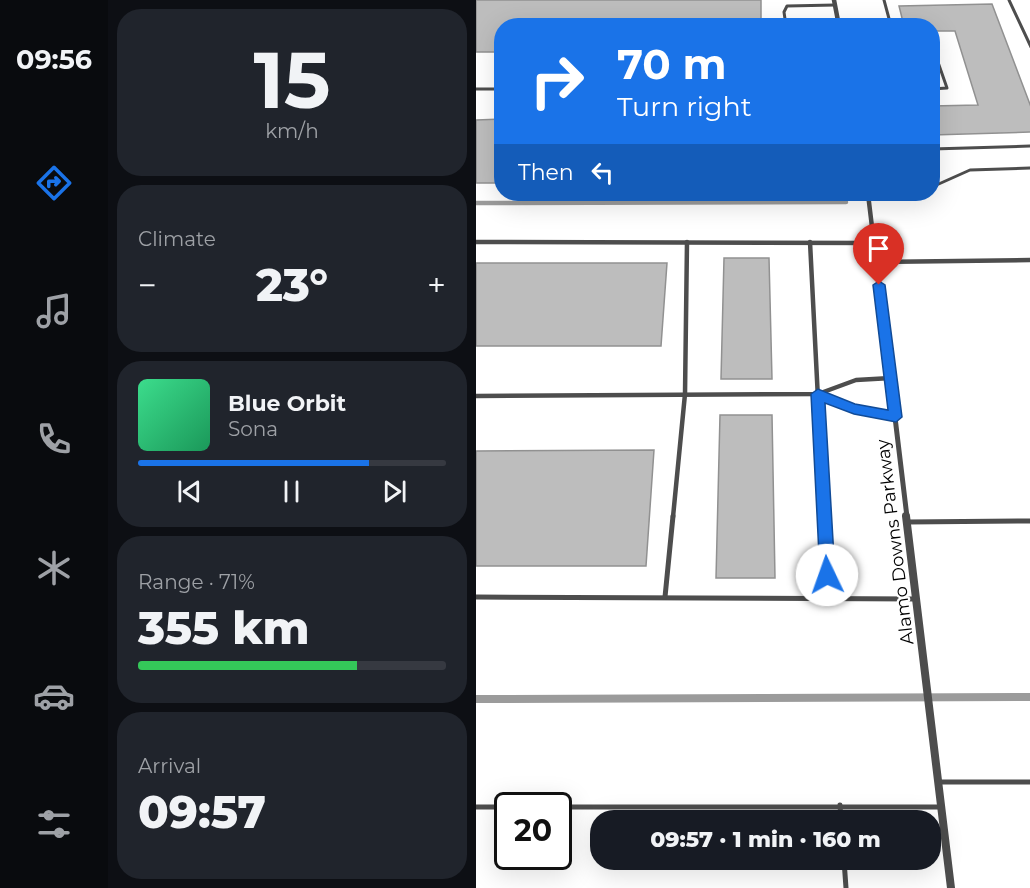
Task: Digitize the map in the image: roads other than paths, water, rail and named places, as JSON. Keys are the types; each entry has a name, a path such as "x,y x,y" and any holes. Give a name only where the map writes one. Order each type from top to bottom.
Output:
{"street":[{"path":"834,2 837,18"},
{"name":"Alamo Downs Parkway","path":"869,201 952,888"}],"lane":[{"path":"884,0 889,18"},
{"path":"1009,0 1031,47"},
{"path":"785,18 784,12 787,6 834,2"},
{"path":"940,68 947,88 940,88"},
{"path":"476,89 494,89"},
{"path":"940,149 1031,146"},
{"path":"940,183 970,170 1031,168"},
{"path":"476,242 874,243"},
{"path":"665,597 685,394 687,242"},
{"path":"810,242 828,598"},
{"path":"876,262 1031,260"},
{"path":"476,396 818,394 856,380 891,378"},
{"path":"818,394 854,409 896,417"},
{"path":"908,522 1031,521"},
{"path":"476,597 917,599"},
{"path":"939,782 1031,782"},
{"path":"840,806 840,810"},
{"path":"476,807 494,807"},
{"path":"572,807 942,807"},
{"path":"845,870 846,888"}],"waterway":[{"path":"476,203 846,202"},
{"path":"476,699 1031,697"}]}
